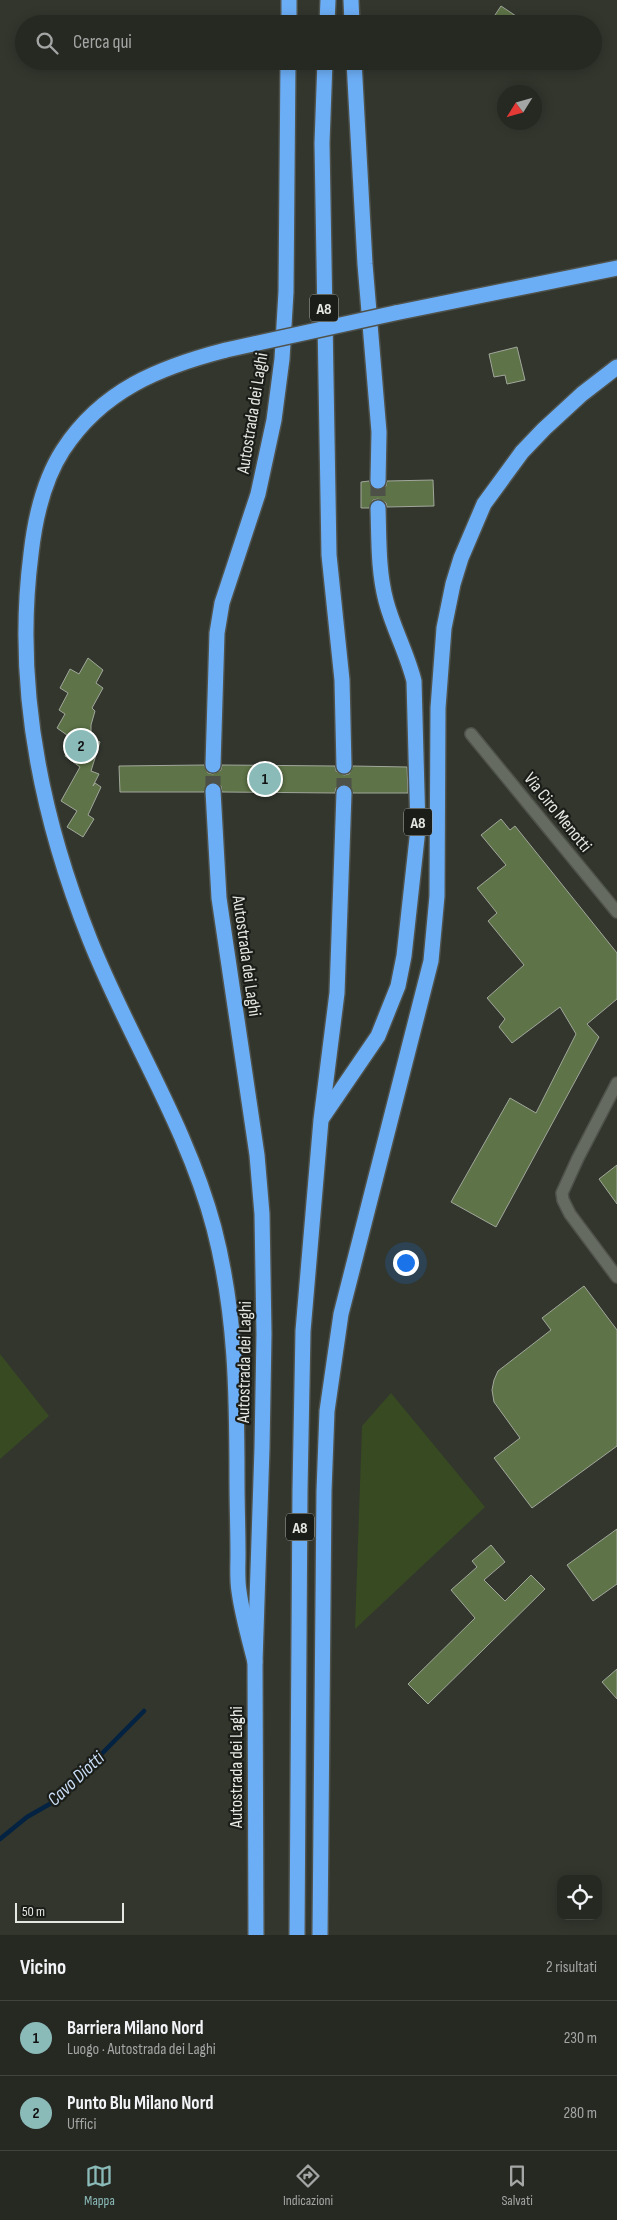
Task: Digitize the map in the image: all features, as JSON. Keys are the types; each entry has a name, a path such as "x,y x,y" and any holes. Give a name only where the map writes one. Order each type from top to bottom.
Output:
{"highway":[{"path":"289,0 289,15"},
{"path":"327,15 328,0"},
{"path":"351,0 352,15"},
{"name":"Autostrada dei Laghi","path":"213,765 218,626 222,603 258,494 274,420 282,359 286,292 288,70"},
{"name":"A8","path":"325,70 322,143 329,555 342,680 344,766"},
{"path":"354,70 365,264 379,432 378,481"},
{"path":"255,1662 238,1588 235,1369 232,1316 213,1224 184,1147 90,942 68,882 50,823 38,768 29,700 26,650 25,607 34,526 50,475 62,452 78,430 120,392 151,374 181,361 226,350 395,313 617,268"},
{"path":"320,1935 324,1491 327,1411 341,1314 431,961 437,896 438,708 444,628 460,558 484,504 522,452 544,429 582,394 617,367"},
{"name":"A8","path":"321,1120 378,1036 398,986 404,956 417,850 418,809 414,681 385,599 379,558 378,508"},
{"name":"Autostrada dei Laghi","path":"213,792 219,898 257,1155 262,1214 263,1420 255,1662 256,1935"},
{"name":"A8","path":"297,1935 303,1331 321,1120 337,993 344,793"}],"street":[{"name":"Via Ciro Menotti","path":"471,734 617,912"},
{"path":"617,1084 564,1185 562,1193 566,1207 617,1277"}],"green space":[{"path":"0,1354 49,1416 0,1459"},
{"path":"391,1393 485,1507 355,1629 362,1426"}],"building":[{"path":"501,6 514,15 495,15"},
{"path":"517,347 525,380 507,384 505,375 494,377 489,354"},
{"path":"433,480 434,506 387,507 386,503 378,499 373,500 369,508 361,508 361,482 369,481 373,489 378,490 386,486 387,481"},
{"path":"88,658 103,670 96,683 103,688 92,708 95,711 91,725 91,747 96,740 100,742 91,771 99,774 93,786 95,783 101,787 88,815 94,819 83,837 67,827 77,811 61,801 80,767 65,756 74,740 57,728 65,714 59,710 68,693 60,688 70,669 79,674"},
{"path":"204,765 208,773 213,774 221,770 222,765 335,766 336,771 344,775 349,774 353,766 407,767 408,793 353,793 349,785 344,784 336,788 335,793 222,792 221,786 213,782 208,783 204,792 120,792 119,766"},
{"path":"501,819 510,830 515,826 617,953 617,999 587,1024 599,1037 496,1227 451,1202 510,1098 536,1113 576,1034 560,1007 512,1043 499,1027 505,1019 487,998 524,965 488,921 497,913 477,888 506,865 481,835"},
{"path":"617,1165 617,1204 599,1179"},
{"path":"584,1286 617,1330 617,1446 532,1508 494,1458 520,1438 494,1402 492,1390 494,1380 498,1371 551,1330 542,1318"},
{"path":"617,1529 617,1584 593,1601 567,1565"},
{"path":"491,1545 505,1562 484,1580 505,1601 531,1575 545,1589 428,1704 408,1684 475,1618 451,1590 477,1567 472,1561"},
{"path":"617,1669 617,1699 602,1682"}],"waterway":[{"name":"Cavo Diotti","path":"0,1839 27,1817 55,1801 144,1711"}],"tunnel":[{"path":"378,481 378,508"},
{"path":"213,765 213,791"},
{"path":"344,766 344,793"}],"place":[{"name":"Punto Blu Milano Nord","path":"81,746"},
{"name":"Barriera Milano Nord","path":"265,779"}]}
